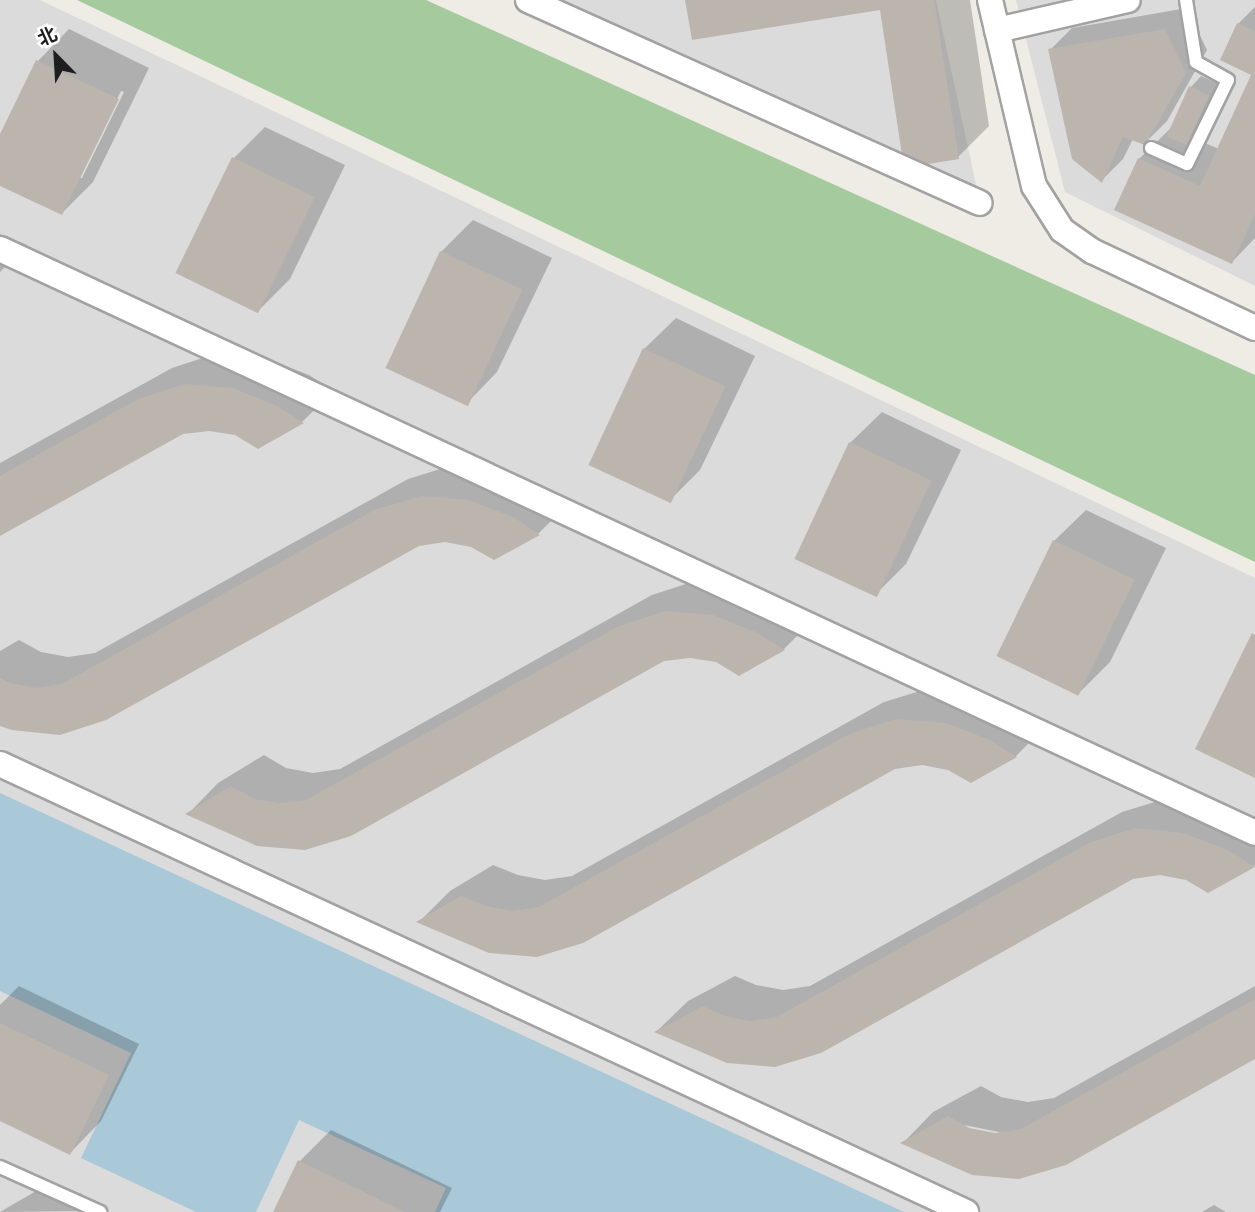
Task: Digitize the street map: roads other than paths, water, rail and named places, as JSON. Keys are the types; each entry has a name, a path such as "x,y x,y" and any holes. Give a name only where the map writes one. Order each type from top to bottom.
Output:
{"street":[{"path":"528,0 980,202"},
{"path":"990,0 1034,187 1062,230 1092,251 1255,328"},
{"path":"997,30 1128,0"},
{"path":"0,249 1255,833"},
{"path":"0,764 966,1212"}],"lane":[{"path":"1151,148 1187,164 1227,80 1196,62 1185,0"},
{"path":"0,1167 100,1212"}],"water":[{"path":"0,793 904,1212 435,1212 446,1188 299,1120 256,1212 196,1212 81,1158 131,1053 0,991"}]}
